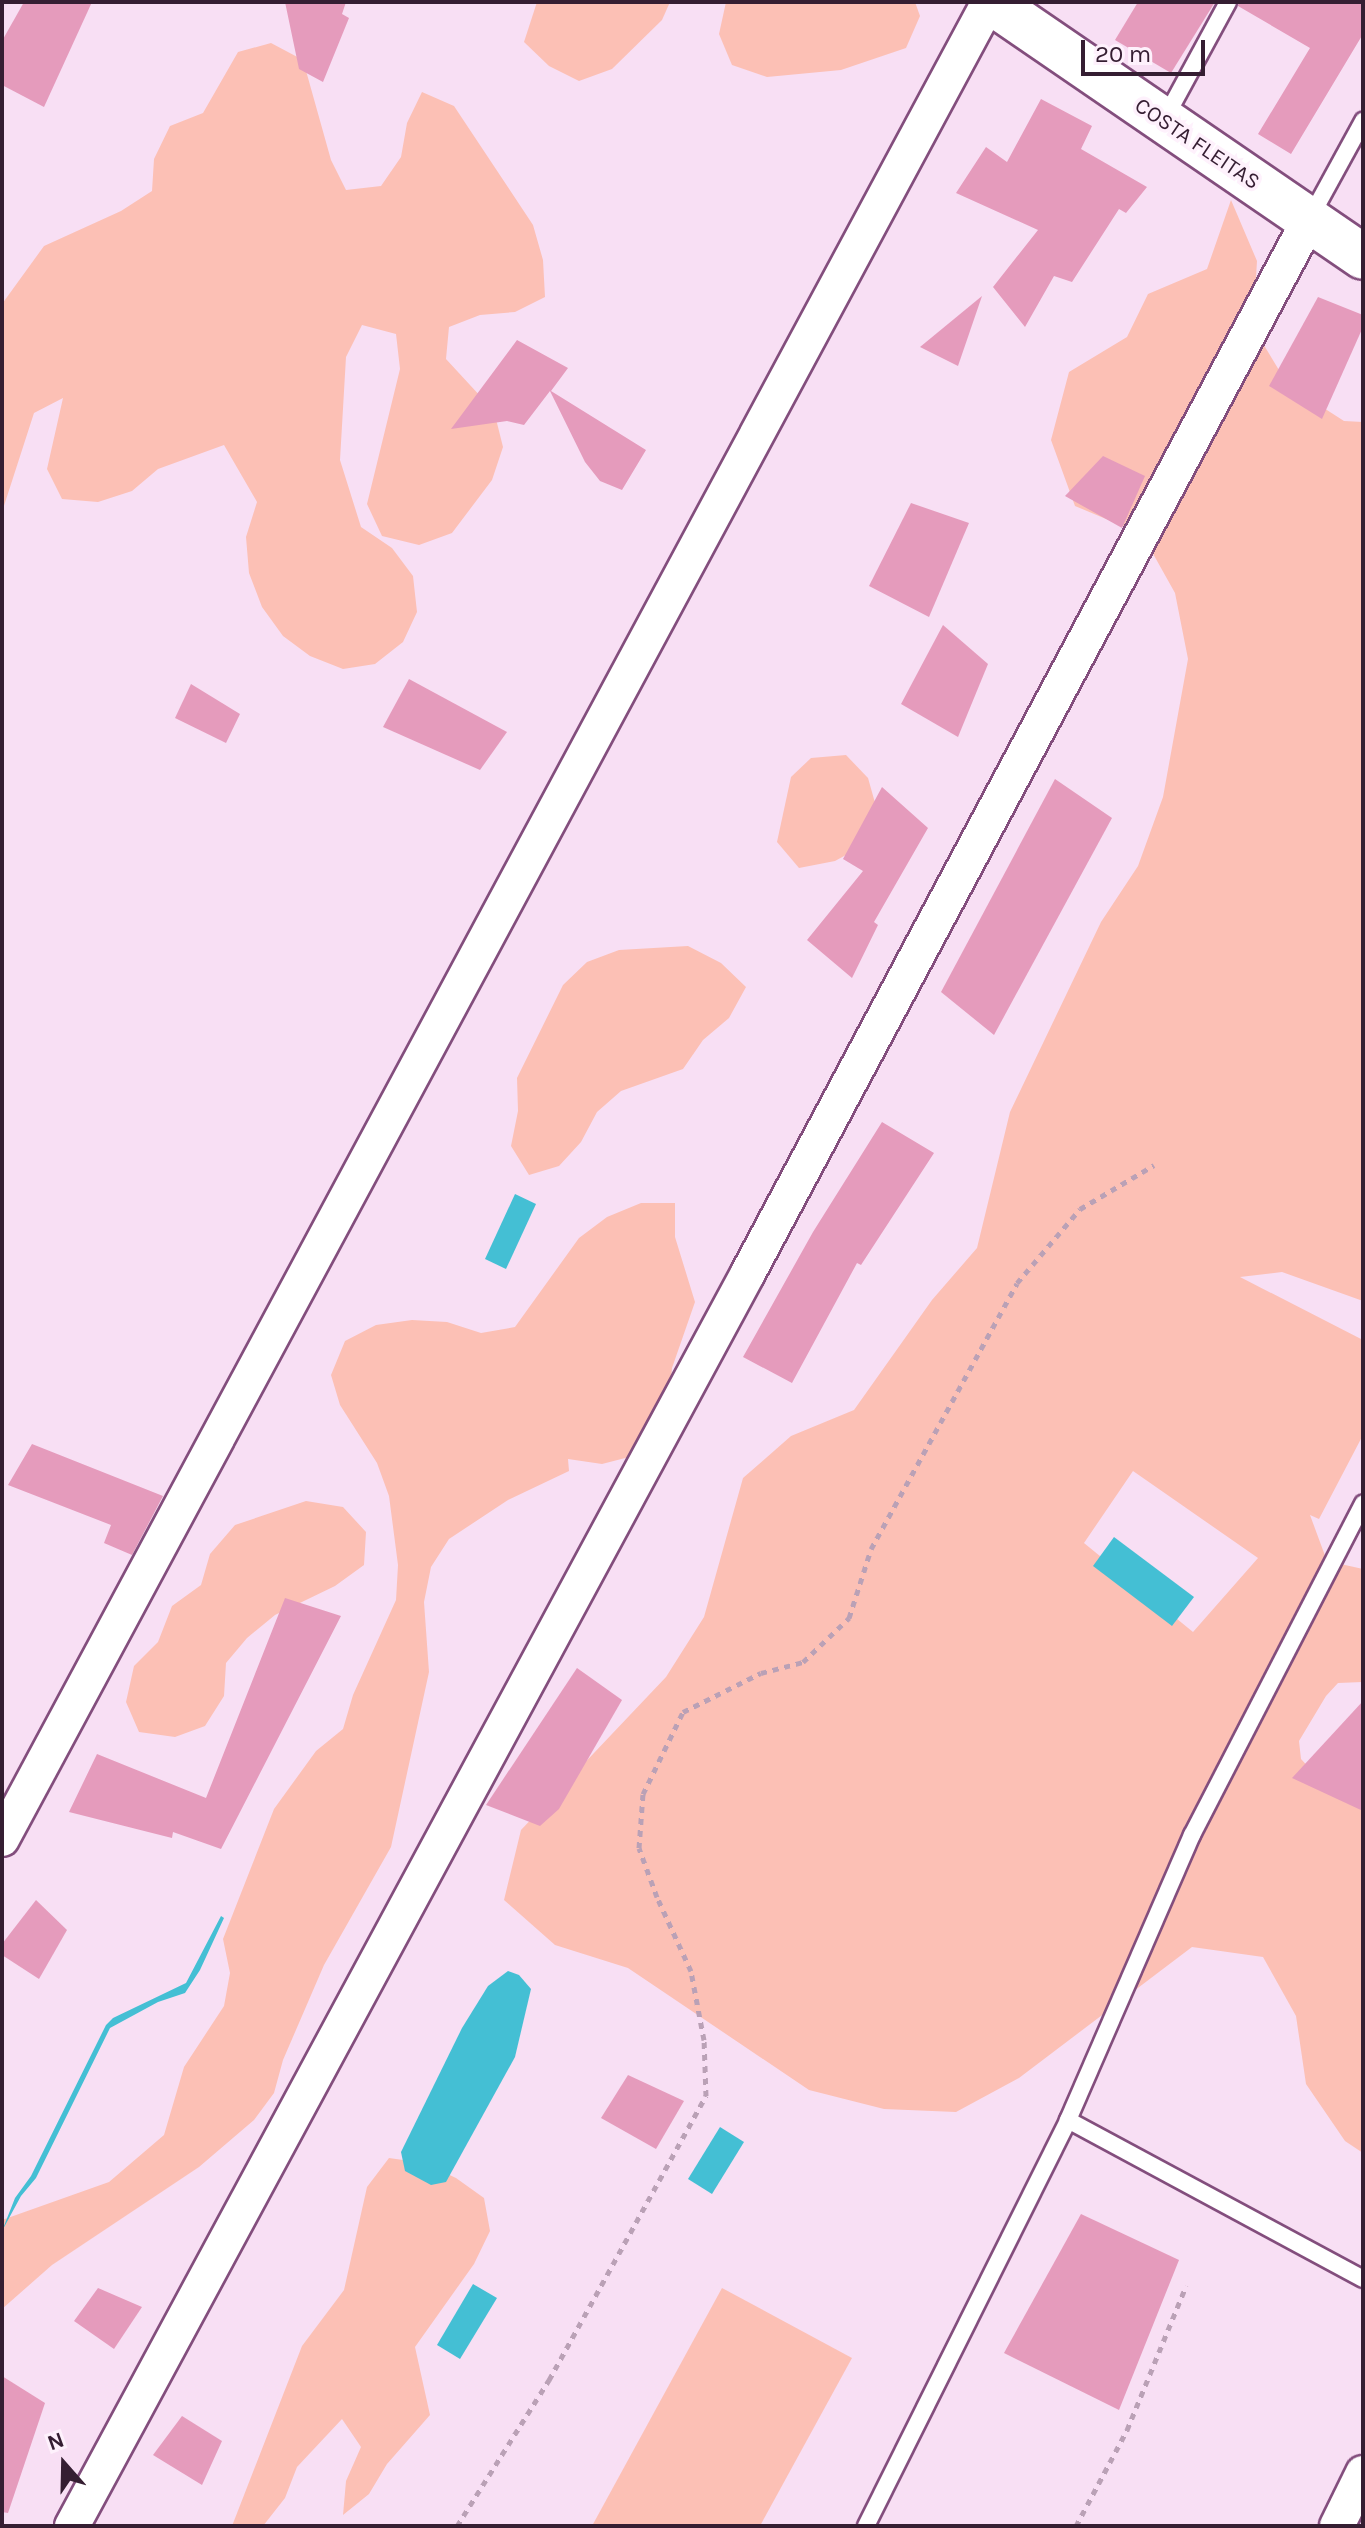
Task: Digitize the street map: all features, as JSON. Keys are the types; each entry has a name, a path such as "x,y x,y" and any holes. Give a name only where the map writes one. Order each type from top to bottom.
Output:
{"main road":[{"name":"COSTA FLEITAS","path":"990,2 1363,257"}],"street":[{"path":"2,1839 990,2"},
{"path":"72,2526 748,1273 1309,220"},
{"path":"1337,2526 1363,2473"}],"lane":[{"path":"1163,122 1228,2"},
{"path":"1309,220 1363,121"},
{"path":"866,2526 1068,2120 1192,1835 1363,1504"},
{"path":"1068,2120 1363,2279"}],"path":[{"path":"457,2526 549,2380 706,2096 704,2040 691,1971 657,1897 639,1848 643,1794 683,1712 761,1673 803,1662 849,1618 871,1549 1017,1283 1080,1209 1154,1165"},
{"path":"1076,2526 1127,2430 1186,2286"}],"shaded area":[{"path":"537,2 670,2 662,20 612,69 579,81 549,66 524,42"},
{"path":"726,2 915,2 920,16 906,48 841,70 767,77 732,65 719,34"},
{"path":"271,43 303,60 331,160 346,190 381,186 401,157 407,123 422,92 454,106 533,225 543,260 545,297 515,312 480,315 449,327 446,359 494,411 503,447 492,480 452,533 419,545 382,536 367,504 400,369 396,334 362,325 346,357 340,460 361,527 392,548 413,576 417,612 403,642 375,664 343,669 310,656 283,636 262,607 249,573 246,537 257,502 224,445 158,469 132,491 98,502 62,499 47,469 63,398 34,413 2,512 2,304 44,246 121,211 152,191 154,159 170,126 203,113 238,52"},
{"path":"1231,200 1257,261 1253,327 1288,385 1344,421 1363,422 1363,1301 1282,1272 1240,1277 1363,1340 1363,1435 1319,1519 1310,1515 1327,1561 1363,1569 1363,1682 1338,1683 1326,1696 1299,1741 1301,1759 1313,1772 1363,1793 1363,2153 1345,2141 1306,2084 1296,2016 1263,1957 1192,1947 1019,2078 956,2112 884,2109 809,2090 628,1968 555,1945 504,1900 521,1830 666,1677 704,1617 743,1478 791,1436 854,1410 932,1300 977,1248 1010,1112 1101,922 1138,866 1163,797 1188,659 1175,593 1142,534 1075,506 1051,440 1069,372 1127,337 1148,294 1207,269","holes":["1133,1471 1258,1558 1193,1632 1084,1543"]},
{"path":"846,755 868,778 877,810 866,844 835,861 799,868 777,842 791,777 811,758"},
{"path":"688,946 721,963 746,987 729,1018 703,1040 683,1069 621,1091 597,1112 581,1142 559,1166 529,1175 511,1146 518,1111 517,1078 563,985 587,962 619,950"},
{"path":"641,1203 675,1203 675,1237 695,1302 672,1368 669,1403 633,1456 602,1464 568,1459 569,1471 508,1500 449,1539 431,1567 424,1602 429,1672 391,1847 324,1965 283,2060 274,2093 254,2120 199,2167 52,2265 2,2309 2,2220 109,2182 164,2135 184,2067 224,2006 230,1973 223,1939 274,1809 316,1751 343,1729 353,1695 396,1600 398,1565 389,1496 377,1463 340,1405 331,1375 345,1341 376,1325 412,1320 447,1322 481,1333 515,1327 579,1238 607,1217"},
{"path":"306,1501 343,1507 366,1532 364,1565 335,1586 275,1615 247,1638 226,1663 224,1696 205,1726 175,1737 139,1732 126,1702 134,1666 158,1642 172,1606 201,1585 210,1554 235,1525"},
{"path":"389,2158 424,2163 456,2178 484,2198 490,2231 474,2264 415,2347 430,2415 387,2464 369,2494 343,2515 346,2481 361,2447 342,2419 297,2467 285,2498 263,2526 232,2526 302,2346 344,2290 367,2187"},
{"path":"722,2288 852,2358 760,2526 592,2526"}],"water":[{"path":"515,1194 536,1204 506,1269 485,1259"},
{"path":"1114,1537 1194,1597 1172,1626 1093,1566"},
{"path":"221,1916 224,1918 200,1970 185,1993 158,2002 110,2028 36,2178 21,2196 2,2231 15,2198 31,2176 106,2025 113,2018 186,1983"},
{"path":"508,1971 519,1975 531,1989 515,2057 446,2182 431,2185 405,2171 401,2152 462,2028 488,1986"},
{"path":"720,2127 744,2142 712,2194 688,2179"},
{"path":"473,2284 497,2298 460,2359 437,2345"}],"building":[{"path":"24,2 92,2 44,107 2,85 2,41"},
{"path":"285,2 346,2 342,14 349,18 323,82 299,69"},
{"path":"1138,2 1215,2 1171,73 1115,40"},
{"path":"1239,2 1363,2 1363,34 1291,154 1258,134 1310,48 1238,6"},
{"path":"1041,99 1092,126 1081,149 1147,187 1126,213 1119,209 1072,282 1054,276 1025,327 993,287 1038,230 956,193 986,147 1007,162"},
{"path":"982,296 958,366 920,347"},
{"path":"1318,297 1363,315 1363,327 1322,419 1269,386"},
{"path":"517,340 568,368 551,391 646,450 622,490 600,481 585,462 550,391 524,425 507,421 451,429"},
{"path":"1103,456 1145,476 1122,528 1065,496"},
{"path":"911,503 969,523 929,617 869,586"},
{"path":"943,625 988,664 958,737 901,704"},
{"path":"409,679 507,732 480,770 383,727"},
{"path":"191,684 240,714 226,743 175,718"},
{"path":"1055,779 1112,818 994,1035 941,992"},
{"path":"882,787 928,828 874,922 878,925 852,978 807,940 863,871 843,859"},
{"path":"882,1122 934,1153 861,1265 857,1263 792,1383 743,1357 813,1232"},
{"path":"32,1444 163,1496 132,1555 104,1543 111,1525 8,1485"},
{"path":"285,1598 341,1616 221,1849 173,1832 172,1838 69,1812 97,1754 206,1798"},
{"path":"577,1668 622,1700 559,1809 540,1826 486,1805"},
{"path":"1363,1701 1363,1811 1292,1778"},
{"path":"36,1900 67,1930 39,1979 2,1955 2,1944"},
{"path":"628,2075 684,2101 656,2149 601,2118"},
{"path":"1081,2214 1179,2260 1119,2410 1004,2353"},
{"path":"98,2288 142,2307 114,2349 74,2321"},
{"path":"2,2376 45,2403 8,2513 2,2512"},
{"path":"182,2416 222,2441 202,2485 153,2455"}]}
